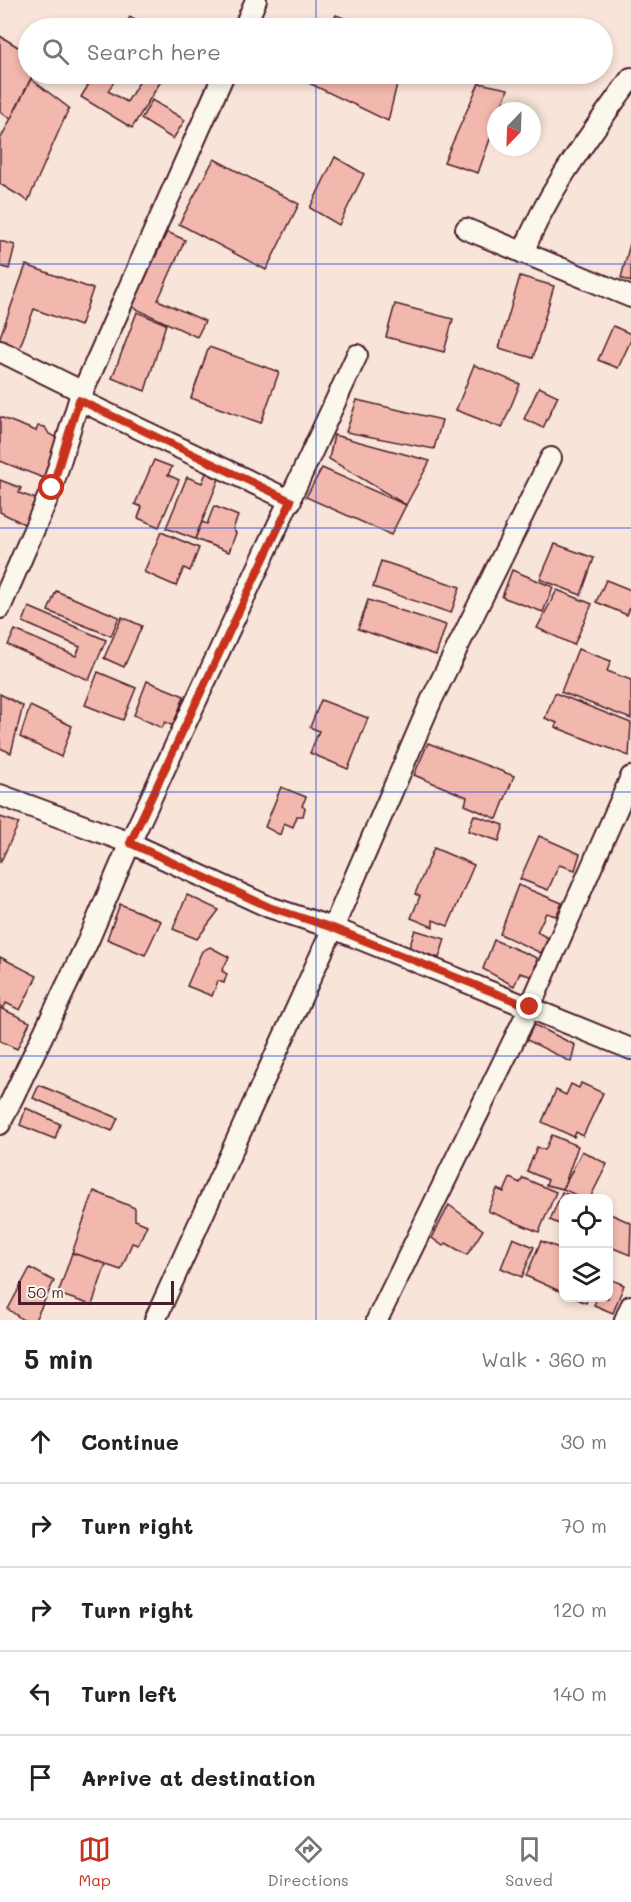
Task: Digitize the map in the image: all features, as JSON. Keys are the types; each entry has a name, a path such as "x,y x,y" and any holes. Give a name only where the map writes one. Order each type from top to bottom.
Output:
{"street":[{"path":"248,18 256,0"},
{"path":"523,253 545,204 631,78"},
{"path":"0,608 52,488 81,396 220,84"},
{"path":"466,229 631,297"},
{"path":"0,351 81,396 291,501"},
{"path":"0,1124 88,941 130,843 357,355"},
{"path":"155,1320 333,928 432,699 551,458"},
{"path":"377,1320 530,1007 631,777"},
{"path":"0,795 130,843 269,907 333,928 631,1049"},
{"path":"625,1320 631,1306"}],"building":[{"path":"0,36 18,47 18,84 28,84 11,119 0,112"},
{"path":"28,84 38,84 69,108 28,201 0,184 0,140"},
{"path":"89,84 113,84 108,91 127,102 138,84 159,84 132,128 81,97"},
{"path":"311,84 397,84 388,121"},
{"path":"479,84 508,89 503,102 487,102 487,148 478,173 444,162"},
{"path":"152,100 185,120 173,139 141,119"},
{"path":"335,157 364,174 339,225 310,208"},
{"path":"214,159 299,204 266,270 179,224"},
{"path":"167,232 185,240 158,300 205,321 197,337 132,307"},
{"path":"631,240 631,282 621,278"},
{"path":"0,241 15,245 9,269 0,266"},
{"path":"26,265 93,289 80,326 34,309 17,355 0,349 0,337"},
{"path":"520,276 554,286 533,358 499,348"},
{"path":"395,304 453,319 444,352 386,337"},
{"path":"137,312 166,324 145,391 112,378"},
{"path":"613,326 631,334 631,340 618,368 598,360"},
{"path":"209,347 279,372 261,423 191,398"},
{"path":"474,365 520,384 502,428 456,410"},
{"path":"539,387 558,396 543,428 524,419"},
{"path":"357,400 442,420 434,449 346,432"},
{"path":"0,417 36,431 38,426 45,427 49,434 58,438 46,479 0,461"},
{"path":"334,435 430,461 406,505 329,459"},
{"path":"154,460 172,467 168,475 179,480 159,527 138,518 142,507 135,504"},
{"path":"322,468 406,505 391,535 306,497"},
{"path":"206,473 219,479 195,539 166,528 187,477 202,483"},
{"path":"0,480 21,488 19,493 36,499 26,525 0,512"},
{"path":"214,506 238,516 233,529 236,533 229,552 195,539 202,522 207,524"},
{"path":"161,532 199,548 190,571 184,568 176,586 144,572"},
{"path":"555,544 594,558 581,595 540,579"},
{"path":"381,561 460,587 451,613 373,587"},
{"path":"512,570 553,587 543,612 502,597"},
{"path":"606,580 631,590 631,605 627,615 596,602"},
{"path":"557,590 592,604 574,645 537,628"},
{"path":"56,591 119,617 111,636 48,611"},
{"path":"368,600 446,625 436,655 358,629"},
{"path":"29,607 106,640 89,680 8,645 15,630 76,656 80,647 23,622"},
{"path":"122,617 142,626 124,667 104,658"},
{"path":"578,649 611,661 607,671 631,680 631,719 561,692"},
{"path":"98,672 136,688 123,720 85,705"},
{"path":"147,681 184,696 173,726 165,722 162,728 134,715"},
{"path":"555,693 631,723 629,756 555,727 557,723 545,718"},
{"path":"0,694 23,706 11,753 0,748"},
{"path":"321,700 368,718 348,769 310,753 319,731 310,727"},
{"path":"30,706 72,726 61,757 20,737"},
{"path":"428,743 514,776 497,819 465,805 467,797 414,775"},
{"path":"281,787 306,797 302,806 305,808 303,816 297,816 293,827 284,823 280,835 265,827"},
{"path":"474,815 504,825 499,841 468,831"},
{"path":"0,817 19,823 0,863"},
{"path":"539,836 580,854 575,870 559,865 548,890 520,879"},
{"path":"434,848 474,865 448,926 433,920 433,927 411,918 420,896 415,894"},
{"path":"518,885 562,903 556,916 546,913 537,932 548,938 541,953 500,934"},
{"path":"187,895 219,910 197,939 173,929"},
{"path":"120,904 161,921 145,955 107,939"},
{"path":"415,930 445,939 439,958 409,948"},
{"path":"494,940 537,958 533,977 520,973 514,986 483,969"},
{"path":"210,947 229,957 222,971 227,974 224,983 218,981 212,996 187,986 202,951"},
{"path":"0,957 37,976 20,1010 6,1003 4,1008 0,1006"},
{"path":"0,1008 30,1022 17,1049 0,1041"},
{"path":"533,1024 575,1045 571,1062 525,1039"},
{"path":"581,1083 603,1093 583,1136 576,1132 574,1137 542,1122 556,1090 566,1095 571,1084 579,1088"},
{"path":"39,1085 118,1118 112,1131 33,1098"},
{"path":"26,1108 60,1124 55,1139 20,1125"},
{"path":"552,1135 578,1146 563,1189 546,1185 548,1180 527,1171 537,1147 545,1150"},
{"path":"582,1151 607,1164 592,1194 574,1194 563,1189"},
{"path":"510,1178 520,1183 523,1178 556,1192 539,1232 488,1211 497,1189 504,1192"},
{"path":"94,1191 135,1208 135,1220 147,1225 138,1245 132,1243 121,1270 72,1253"},
{"path":"559,1199 559,1224 550,1220"},
{"path":"449,1205 483,1230 467,1255 446,1243 443,1246 432,1238"},
{"path":"613,1215 631,1223 630,1255 613,1248"},
{"path":"513,1238 534,1247 522,1277 501,1268"},
{"path":"541,1241 559,1248 559,1291 526,1276"},
{"path":"72,1253 106,1264 92,1305 58,1294"},
{"path":"30,1268 54,1281 35,1320 23,1320 8,1309"},
{"path":"613,1280 624,1285 613,1313 594,1305 595,1302 613,1302"}],"route":[{"path":"52,488 79,400 291,501 130,843 269,907 333,928 530,1007"}]}
